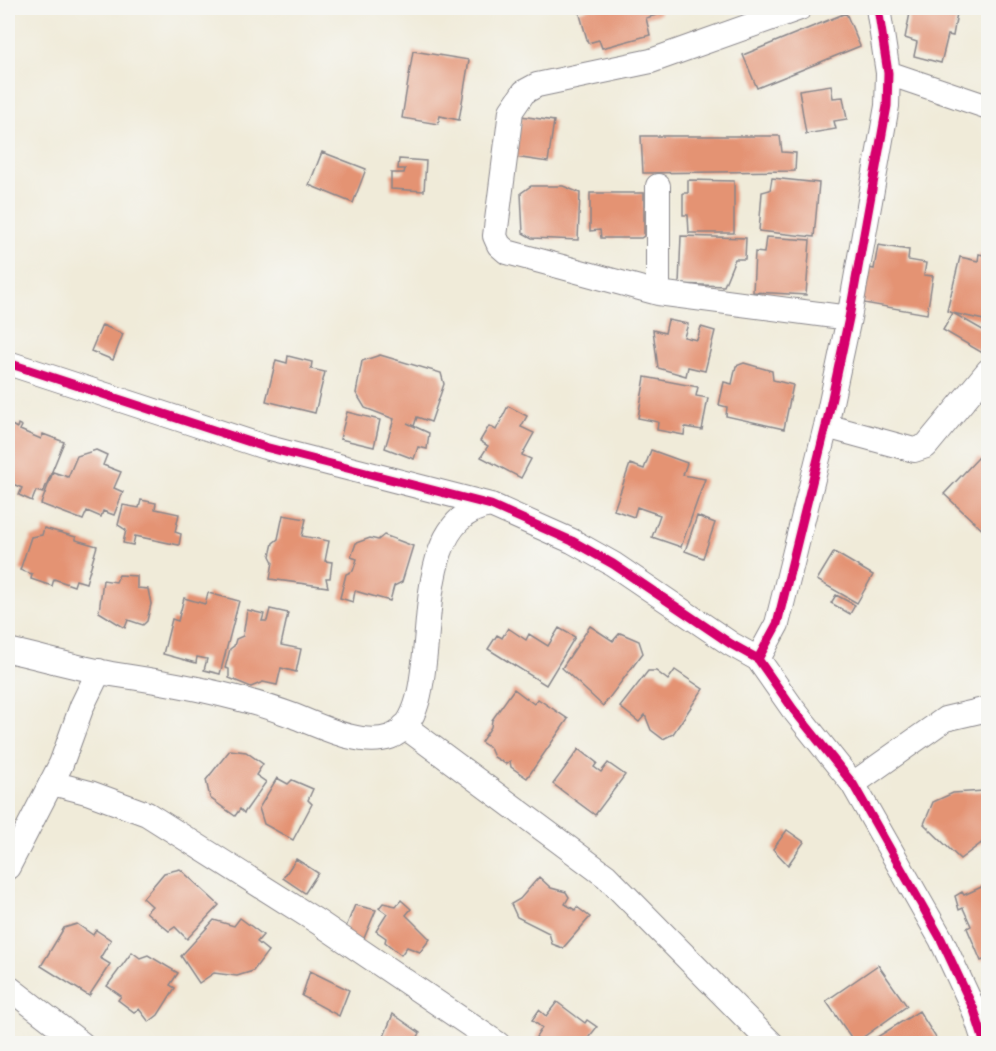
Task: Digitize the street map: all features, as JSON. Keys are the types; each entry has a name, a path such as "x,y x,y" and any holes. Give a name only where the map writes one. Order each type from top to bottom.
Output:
{"street":[{"path":"800,8 651,62 537,85 524,92 511,111 495,223 499,245 507,252 658,293 849,318"},
{"path":"758,659 777,624 826,426 849,318 885,117 888,72 878,8"},
{"path":"888,72 988,107"},
{"path":"658,186 658,293"},
{"path":"8,363 265,447 491,505 572,541 614,564 731,644 758,659 793,709 853,784 981,1008 985,1044"},
{"path":"826,426 914,450 926,446 988,370"},
{"path":"8,650 99,671 157,680 271,708 369,741 392,737 404,726 416,707 435,568 445,538 461,516 476,507 491,505"},
{"path":"8,867 62,764 82,706 99,671"},
{"path":"853,784 945,719 988,709"},
{"path":"404,726 606,876 772,1044"},
{"path":"52,783 90,793 147,814 318,922 498,1044"},
{"path":"8,987 82,1044"}],"building":[{"path":"591,8 659,8 660,14 646,18 650,35 602,48 599,40 588,43 579,11"},
{"path":"911,8 936,8 957,13 953,36 948,35 941,63 914,56 917,42 905,38"},
{"path":"846,13 860,46 757,88 743,55"},
{"path":"413,51 469,60 459,120 440,116 438,124 402,118"},
{"path":"831,85 833,98 843,97 847,119 834,121 836,129 806,134 799,90"},
{"path":"521,116 554,121 548,162 515,157"},
{"path":"641,136 780,136 782,152 796,153 795,171 643,173"},
{"path":"322,152 366,169 353,203 309,185"},
{"path":"399,159 426,161 424,191 391,189 391,173 404,173 405,169 398,169"},
{"path":"772,178 819,183 814,237 759,231 762,192 770,190"},
{"path":"688,180 734,181 734,233 689,233 688,215 683,215 683,193 688,193"},
{"path":"531,186 563,186 580,193 578,240 532,238 523,233 521,193"},
{"path":"590,193 644,193 644,236 641,238 601,238 600,230 590,231"},
{"path":"681,236 746,238 745,259 735,259 724,286 679,284"},
{"path":"766,237 810,240 806,295 753,292 755,252 764,253"},
{"path":"878,245 909,250 908,260 926,263 924,275 933,276 927,314 858,302 864,267 874,269"},
{"path":"979,254 988,256 988,321 947,311 960,257 978,261"},
{"path":"953,313 988,333 986,355 943,330"},
{"path":"668,320 688,324 684,337 697,340 701,327 715,331 705,371 688,367 686,376 658,368 653,330 665,333"},
{"path":"102,325 123,334 113,360 91,351"},
{"path":"380,355 441,373 444,384 431,422 417,417 414,426 407,423 429,433 427,449 418,447 414,459 385,448 394,419 365,408 356,393 362,361"},
{"path":"288,356 312,362 311,369 325,372 315,413 266,401 276,360 287,363"},
{"path":"744,363 772,371 773,380 793,385 784,429 726,416 727,407 719,405 724,382 732,384 736,366"},
{"path":"645,377 698,387 696,396 708,398 702,430 685,427 684,435 657,430 658,422 638,418"},
{"path":"508,406 527,416 521,427 534,433 522,455 531,459 521,478 481,457 488,446 480,441 489,426 496,430"},
{"path":"347,412 380,420 374,447 340,439"},
{"path":"8,423 17,428 18,424 22,426 20,430 41,439 43,434 64,442 43,493 36,491 32,501 19,495 22,488 8,482"},
{"path":"96,450 107,455 103,465 121,472 114,488 123,492 114,515 103,511 101,517 87,511 83,520 41,504 53,472 68,477 77,456"},
{"path":"651,450 687,463 683,475 705,479 681,547 652,537 660,515 637,507 634,517 614,510 630,464 644,469"},
{"path":"979,457 988,465 988,535 944,494"},
{"path":"141,500 156,503 155,509 179,514 175,532 181,534 179,545 135,536 133,545 123,543 126,530 118,525 123,505 139,508"},
{"path":"283,515 306,519 302,536 329,541 325,561 332,562 330,578 326,578 328,587 270,579 273,562 270,556 273,543 278,539"},
{"path":"697,516 715,523 703,558 685,551"},
{"path":"44,528 97,546 86,583 76,580 74,586 54,579 52,586 31,579 32,574 20,570 31,537 42,535"},
{"path":"384,535 413,546 402,582 394,586 390,601 355,591 353,602 340,598 346,574 353,571 357,559 351,557 356,543 370,538 378,540"},
{"path":"834,552 873,575 857,603 817,580"},
{"path":"119,575 137,576 137,588 148,589 151,604 147,621 143,625 128,620 125,628 99,612 103,580 116,582"},
{"path":"208,593 239,601 220,674 204,670 207,659 197,657 196,663 163,654 172,619 178,621 184,598 205,604"},
{"path":"836,595 855,605 850,614 831,603"},
{"path":"270,609 288,613 281,645 301,649 296,672 281,668 277,685 263,682 251,687 229,678 229,669 225,668 230,649 234,646 236,639 243,636 247,610 264,614 262,621 267,621"},
{"path":"590,626 613,641 620,633 639,641 643,653 603,706 562,668"},
{"path":"508,628 526,640 529,634 548,646 559,628 575,637 546,685 488,649 497,635 502,638"},
{"path":"675,670 703,689 673,734 663,739 651,730 645,715 639,722 620,707 648,671 656,671 668,680"},
{"path":"514,689 534,704 538,699 568,719 527,778 511,767 510,761 506,764 494,757 490,748 481,742 491,727 492,720"},
{"path":"579,749 597,763 594,767 601,772 608,763 625,775 595,815 553,784"},
{"path":"230,750 246,752 263,764 256,775 266,782 244,813 240,809 235,816 210,798 206,780"},
{"path":"277,778 288,784 292,780 313,789 308,800 312,804 293,840 264,824 259,808"},
{"path":"984,791 988,796 988,838 960,859 924,824 933,802 953,793"},
{"path":"787,830 804,842 788,865 773,849"},
{"path":"296,859 318,873 305,893 283,878"},
{"path":"180,869 219,905 187,939 175,927 169,931 146,912 152,906 143,898 164,873"},
{"path":"539,877 551,888 566,892 569,897 565,904 575,910 577,907 590,917 563,948 552,944 549,933 517,917 511,904 520,899"},
{"path":"988,884 988,958 981,961 967,928 971,926 963,908 959,910 955,896 962,892 964,895"},
{"path":"401,900 411,909 406,915 430,939 420,952 407,947 401,955 385,942 386,938 376,931 387,914 379,908 383,903 396,906"},
{"path":"355,905 376,910 362,943 344,932"},
{"path":"240,918 263,935 257,942 268,951 253,971 237,976 214,973 199,983 181,956 214,920 234,926"},
{"path":"77,924 93,935 96,930 111,940 100,958 110,964 89,996 41,966 64,928"},
{"path":"132,952 140,958 148,955 178,973 170,985 175,988 158,1015 149,1022 139,1009 134,1012 118,1000 121,996 107,986"},
{"path":"878,965 907,1006 855,1043 826,1001"},
{"path":"310,971 349,990 339,1016 302,996"},
{"path":"557,1002 585,1023 587,1020 597,1027 589,1037 579,1044 544,1044 536,1037 542,1028 532,1020 539,1010 546,1016"},
{"path":"919,1011 938,1041 934,1044 877,1044 874,1039"},
{"path":"393,1014 420,1033 414,1044 381,1044"}],"cycle path":[{"path":"878,8 888,73 887,106 849,318 826,426 777,624 758,659 793,709 853,784 941,939 974,1010 985,1044"},
{"path":"8,363 265,447 491,505 572,541 613,564 731,644 758,659"}]}
